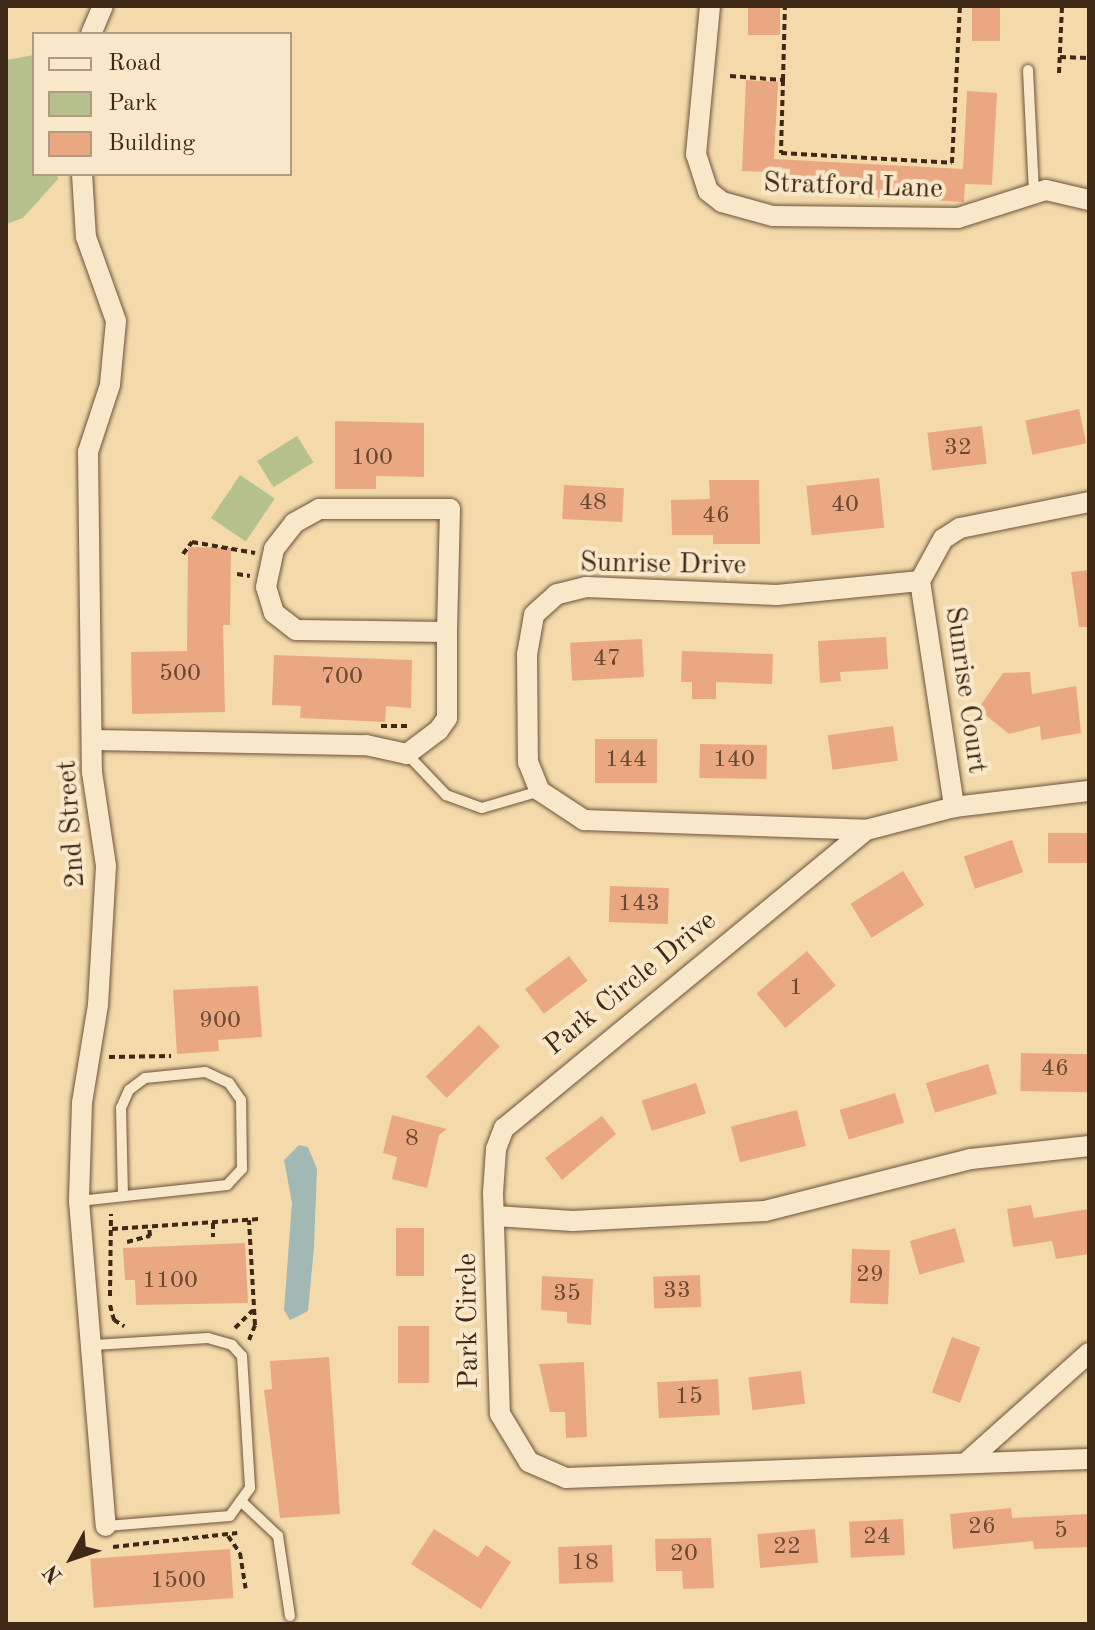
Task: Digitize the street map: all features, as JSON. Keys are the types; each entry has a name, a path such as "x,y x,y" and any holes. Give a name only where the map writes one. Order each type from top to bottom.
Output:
{"street":[{"path":"92,32 103,6"},
{"name":"Stratford Lane","path":"710,6 696,154 708,191 722,202 773,216 958,218 1046,190 1089,200"},
{"name":"2nd Street","path":"82,176 86,237 116,321 110,385 88,452 95,740 92,772 105,896 98,1005 82,1103 79,1201 94,1345 106,1526"},
{"path":"920,581 943,539 960,528 1089,502"},
{"path":"95,740 366,745 407,754 447,718 450,509 319,509 294,523 274,549 266,587 274,613 296,630 447,632"},
{"name":"Sunrise Drive","path":"540,791 528,762 527,654 534,615 557,594 586,587 777,595 920,581"},
{"name":"Sunrise Court","path":"920,581 954,807"},
{"path":"540,791 584,820 866,830 954,807 1089,791"},
{"name":"Park Circle Drive","path":"495,1216 496,1149 509,1122 866,830"},
{"name":"Park Circle","path":"1089,1146 971,1159 765,1211 573,1221 495,1216 500,1414 514,1444 540,1468 566,1478 640,1479 968,1461 1089,1459"},
{"path":"968,1461 1089,1353"}],"lane":[{"path":"1028,70 1034,194"},
{"path":"407,754 446,795 482,808 540,791"},
{"path":"79,1201 123,1193 227,1185 242,1169 241,1100 229,1083 205,1072 145,1078 129,1090 121,1108 123,1193"},
{"path":"94,1345 208,1338 232,1345 242,1356 250,1488 244,1504 230,1516 106,1526"},
{"path":"244,1504 278,1536 290,1616"}],"path":[{"path":"785,6 781,153 952,163 960,6"},
{"path":"1059,73 1062,6"},
{"path":"1060,57 1089,58"},
{"path":"730,76 783,80"},
{"path":"183,554 192,542 257,553"},
{"path":"237,574 250,579 261,544"},
{"path":"377,726 418,724"},
{"path":"102,1057 171,1056"},
{"path":"112,1229 260,1219"},
{"path":"249,1220 255,1309 249,1340"},
{"path":"213,1222 213,1237"},
{"path":"127,1242 150,1236 149,1226"},
{"path":"235,1328 255,1309"},
{"path":"113,1547 237,1533"},
{"path":"228,1536 240,1553 246,1589"}],"green space":[{"path":"32,55 32,176 57,176 58,179 23,218 6,224 6,60"},
{"path":"297,436 313,462 274,487 257,461"},
{"path":"240,475 275,498 246,542 211,518"}],"water":[{"path":"299,1145 308,1147 317,1169 314,1247 308,1311 290,1320 284,1310 292,1203 284,1160"}],"building":[{"path":"748,6 780,6 780,35 748,35"},
{"path":"972,6 1000,6 1000,41 972,41"},
{"path":"746,80 778,82 774,159 963,169 967,91 997,93 992,185 965,184 964,202 768,191 769,172 742,171"},
{"path":"1079,409 1086,443 1032,455 1025,420"},
{"path":"335,421 424,423 424,477 376,476 376,489 335,489"},
{"path":"982,426 987,464 932,470 927,433"},
{"path":"879,478 884,528 812,535 806,486"},
{"path":"709,480 759,480 760,544 713,544 713,535 672,535 671,500 710,499"},
{"path":"564,485 624,488 622,522 562,519"},
{"path":"188,547 231,548 230,625 223,625 225,712 132,714 131,652 187,651"},
{"path":"1089,570 1089,627 1079,627 1071,572"},
{"path":"886,637 888,669 840,672 841,681 820,683 818,641"},
{"path":"642,639 644,677 572,681 570,643"},
{"path":"682,651 773,654 772,684 716,682 716,699 692,699 692,682 681,682"},
{"path":"274,655 412,660 411,708 386,706 385,722 300,718 301,706 272,705"},
{"path":"1030,672 1032,694 1076,686 1081,733 1041,740 1040,726 1009,734 978,709 1003,673"},
{"path":"893,726 898,761 833,770 828,735"},
{"path":"595,739 657,739 657,783 595,783"},
{"path":"700,744 767,745 766,779 699,778"},
{"path":"1048,833 1089,833 1089,863 1048,863"},
{"path":"1012,840 1023,872 975,889 964,857"},
{"path":"903,871 924,905 872,938 850,904"},
{"path":"610,886 669,888 668,924 609,922"},
{"path":"807,951 836,985 785,1028 756,993"},
{"path":"569,956 588,981 544,1014 525,989"},
{"path":"258,986 262,1037 218,1040 219,1051 177,1054 173,990"},
{"path":"479,1025 500,1047 447,1098 426,1076"},
{"path":"1021,1053 1089,1054 1088,1092 1020,1091"},
{"path":"988,1064 997,1094 935,1113 926,1083"},
{"path":"696,1083 706,1113 652,1131 642,1101"},
{"path":"895,1093 904,1123 849,1140 840,1110"},
{"path":"797,1110 806,1146 740,1162 731,1126"},
{"path":"392,1115 447,1129 439,1135 427,1188 392,1179 397,1157 383,1153"},
{"path":"602,1116 616,1134 562,1180 545,1158"},
{"path":"1031,1205 1034,1218 1088,1209 1089,1254 1056,1259 1052,1241 1013,1247 1007,1209"},
{"path":"396,1228 424,1228 424,1276 396,1276"},
{"path":"955,1228 965,1262 919,1275 910,1241"},
{"path":"245,1243 248,1303 136,1305 135,1280 125,1280 123,1248"},
{"path":"852,1249 890,1250 888,1304 850,1303"},
{"path":"700,1275 701,1307 654,1309 653,1277"},
{"path":"542,1276 593,1279 591,1325 567,1323 567,1312 541,1310"},
{"path":"398,1326 429,1326 429,1383 398,1383"},
{"path":"952,1337 980,1347 960,1403 932,1392"},
{"path":"329,1357 340,1514 280,1518 264,1390 272,1389 270,1361"},
{"path":"584,1362 587,1437 566,1438 565,1412 550,1412 539,1364"},
{"path":"801,1371 805,1404 752,1410 748,1377"},
{"path":"718,1379 720,1415 659,1418 657,1382"},
{"path":"1011,1508 1012,1518 1089,1514 1089,1547 1034,1549 1033,1541 953,1549 950,1514"},
{"path":"903,1519 905,1555 851,1558 849,1522"},
{"path":"434,1529 478,1557 486,1545 511,1562 481,1609 411,1564"},
{"path":"815,1529 818,1563 760,1568 757,1534"},
{"path":"711,1538 714,1588 683,1589 682,1571 656,1571 655,1539"},
{"path":"612,1545 613,1582 559,1584 558,1547"},
{"path":"230,1549 233,1598 94,1608 90,1559"}]}
